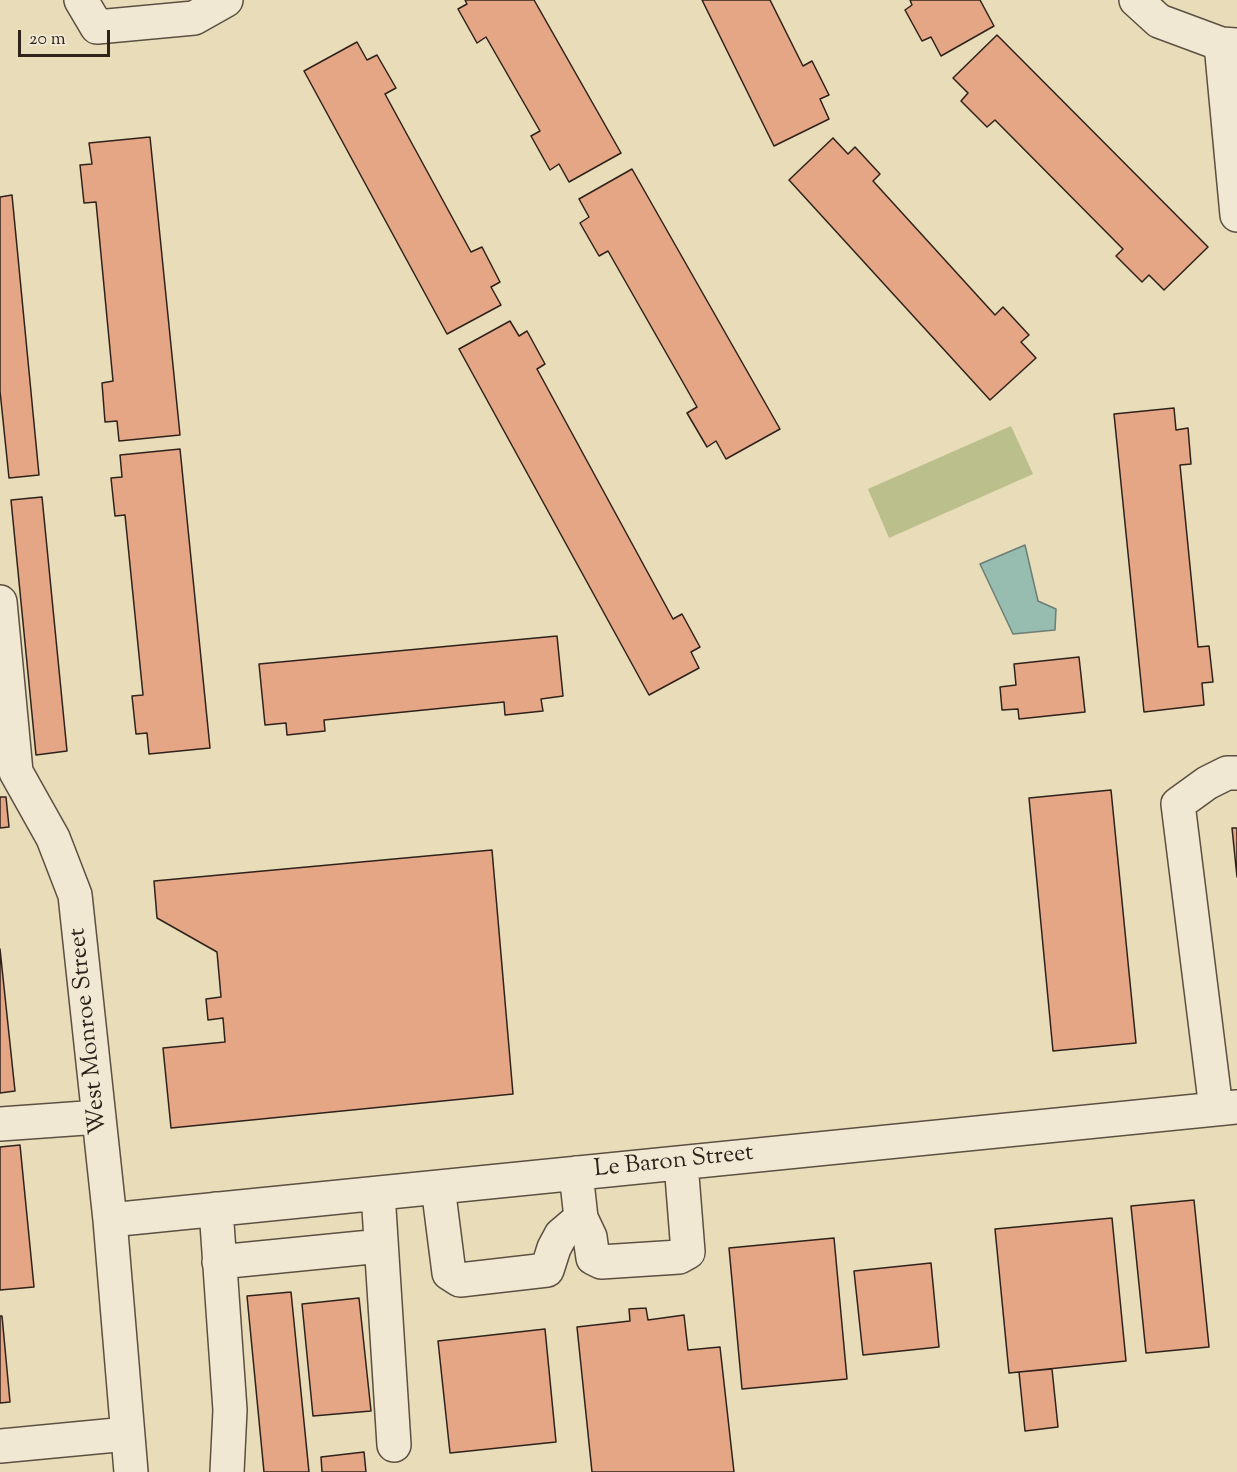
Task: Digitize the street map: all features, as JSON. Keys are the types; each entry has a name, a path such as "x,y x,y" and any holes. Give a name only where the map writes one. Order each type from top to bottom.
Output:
{"street":[{"path":"81,0 97,27 194,18 226,0"},
{"path":"1136,0 1159,21 1229,45 1237,215"},
{"name":"West Monroe Street","path":"0,603 8,773 53,838 75,895 110,1220 131,1472"},
{"path":"1227,1108 1178,804 1227,773 1237,773"},
{"name":"Le Baron Street","path":"110,1220 1227,1108"},
{"path":"0,1124 99,1118"},
{"path":"576,1173 580,1218 590,1237 593,1258 601,1262 679,1257 688,1252 681,1163"},
{"path":"438,1187 449,1273 460,1280 546,1270 561,1235 580,1218"},
{"path":"378,1193 394,1445"},
{"path":"216,1209 230,1410 227,1472"},
{"path":"219,1262 381,1246"},
{"path":"0,1446 128,1434"}],"green space":[{"path":"1011,426 1033,474 889,538 868,489"}],"water":[{"path":"1025,545 1038,601 1056,609 1055,630 1013,634 980,564"}],"building":[{"path":"465,0 534,0 621,153 569,182 559,164 550,170 531,136 540,131 486,37 477,43 458,9 467,4"},
{"path":"702,0 770,0 803,66 812,61 829,95 820,99 829,119 774,146"},
{"path":"910,0 980,0 994,26 941,56 931,37 922,41 905,10 912,5"},
{"path":"997,35 1208,247 1164,290 1149,275 1142,282 1116,256 1123,249 995,120 987,127 961,101 968,93 953,78"},
{"path":"357,42 367,60 377,55 396,88 385,94 471,252 482,247 500,282 491,287 501,305 447,334 304,71"},
{"path":"150,137 180,435 119,441 117,421 105,422 102,383 113,381 96,202 84,203 80,165 92,164 89,143"},
{"path":"833,138 848,154 855,147 880,174 873,181 995,315 1003,307 1029,335 1021,342 1036,358 990,400 789,180"},
{"path":"632,169 780,429 726,459 716,441 707,447 687,413 697,407 608,251 599,256 580,223 589,217 579,199"},
{"path":"12,195 39,475 9,478 0,391 0,197"},
{"path":"510,321 519,336 527,331 545,364 537,369 673,619 682,614 700,647 691,652 699,668 649,695 459,349"},
{"path":"1174,408 1176,430 1188,428 1191,464 1180,465 1198,647 1209,646 1213,682 1202,683 1204,705 1144,712 1114,414"},
{"path":"180,449 210,748 149,754 147,733 136,734 132,696 143,695 125,515 115,516 111,478 122,477 120,455"},
{"path":"42,497 67,751 36,755 11,500"},
{"path":"557,636 563,696 541,699 543,711 505,715 504,702 324,720 325,731 287,735 286,723 265,725 259,664"},
{"path":"1079,657 1085,712 1019,719 1018,709 1002,710 1000,687 1016,685 1014,664"},
{"path":"1111,790 1136,1043 1053,1051 1029,798"},
{"path":"0,797 6,797 9,827 0,828"},
{"path":"1232,828 1237,828 1237,877"},
{"path":"492,850 513,1094 171,1128 163,1048 225,1042 223,1018 208,1020 206,999 221,997 217,952 157,918 154,881"},
{"path":"0,949 15,1091 0,1093"},
{"path":"20,1145 34,1287 0,1290 0,1147"},
{"path":"1194,1200 1209,1347 1146,1353 1131,1206"},
{"path":"1112,1218 1126,1361 1009,1373 995,1229"},
{"path":"834,1238 847,1379 742,1389 729,1248"},
{"path":"931,1263 939,1347 863,1355 854,1271"},
{"path":"291,1292 309,1472 264,1472 247,1296"},
{"path":"359,1298 371,1411 313,1416 302,1304"},
{"path":"646,1308 648,1320 684,1315 688,1350 720,1347 734,1472 592,1472 577,1327 630,1321 629,1309"},
{"path":"0,1316 2,1316 10,1402 0,1403"},
{"path":"545,1329 556,1442 450,1453 438,1341"},
{"path":"1052,1369 1058,1427 1025,1431 1019,1372"},
{"path":"364,1452 366,1472 322,1472 321,1457"}]}
